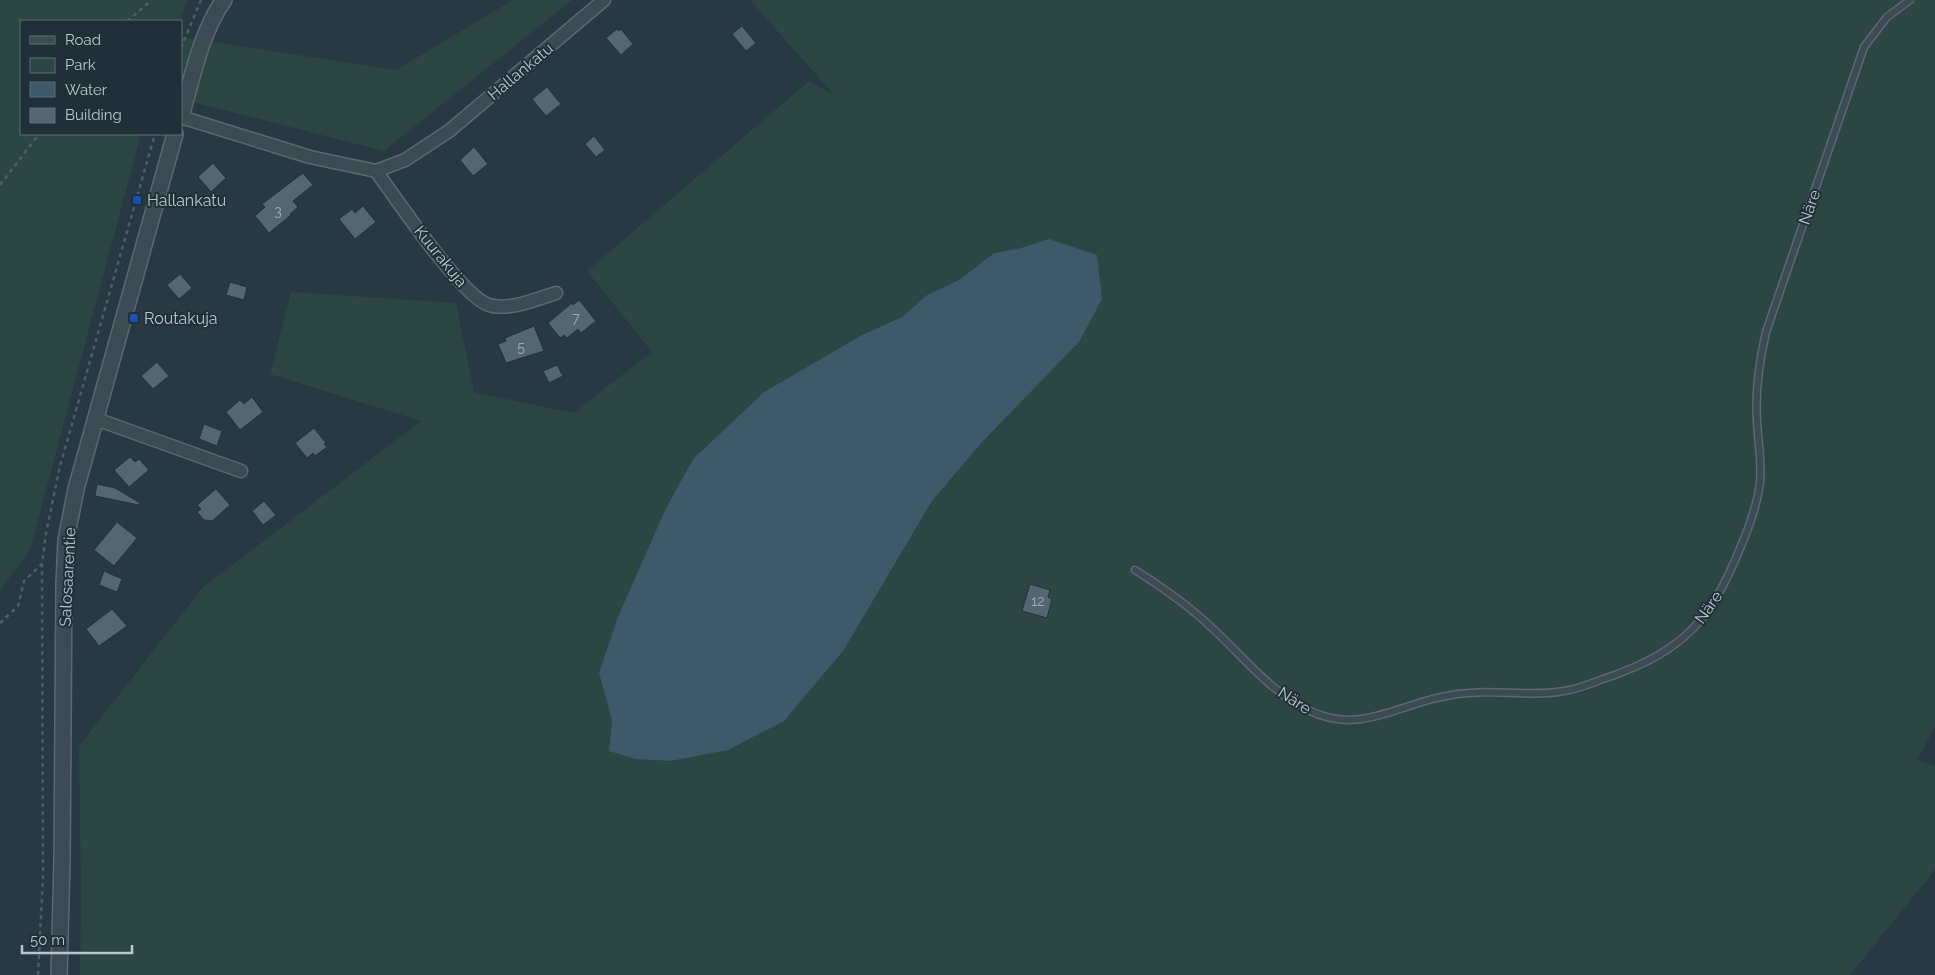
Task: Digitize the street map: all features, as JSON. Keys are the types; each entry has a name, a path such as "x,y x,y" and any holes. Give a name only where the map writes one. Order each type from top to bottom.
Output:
{"street":[{"path":"182,113 196,64 210,26 224,0"},
{"name":"Hallankatu","path":"376,171 405,160 449,131 604,0"},
{"path":"182,117 310,157 376,171"},
{"name":"Salosaarentie","path":"59,975 66,540 76,488 175,135"},
{"name":"Kuurakuja","path":"376,171 455,276 474,296 488,305 501,306 520,304 556,294"},
{"path":"96,419 241,471"}],"lane":[{"name":"Näre","path":"1136,570 1157,583 1195,612 1249,665 1287,697 1306,709 1323,716 1340,719 1353,720 1378,717 1424,701 1460,694 1564,691 1642,665 1672,647 1692,630 1709,609 1733,567 1749,530 1756,506 1760,480 1761,462 1756,400 1766,332 1864,47 1887,17 1910,0"}],"path":[{"path":"128,20 152,0"},
{"path":"182,46 202,0"},
{"path":"0,185 38,135"},
{"path":"0,623 18,606 24,581 42,564"}],"green space":[{"path":"0,0 188,0 180,20 20,20 20,135 141,135 30,550 0,590"},
{"path":"513,0 572,0 384,151 182,99 182,37 396,70"},
{"path":"750,0 1935,0 1935,727 1917,760 1935,766 1935,870 1850,975 80,975 79,746 202,588 421,421 270,374 291,292 456,303 474,392 573,413 652,352 587,271 809,81 835,96","holes":["1021,248 983,441 932,501 891,568 728,750 671,761 635,759 609,751 612,720 642,563 665,510 693,459 764,392 862,335 902,317 927,295 959,280 994,253"]}],"water":[{"path":"1049,239 1097,255 1102,299 1079,342 983,441 932,501 843,651 784,721 728,750 671,761 635,759 609,751 612,720 599,673 618,617 665,510 693,459 764,392 862,335 902,317 927,295 959,280 994,253 1021,248"}],"building":[{"path":"742,26 756,43 746,51 732,34"},
{"path":"617,29 619,31 621,29 633,44 621,55 606,38"},
{"path":"547,87 561,104 546,116 532,99"},
{"path":"594,136 605,150 596,157 585,144"},
{"path":"474,147 488,164 473,176 460,160"},
{"path":"213,163 226,178 211,192 198,177"},
{"path":"303,173 313,185 293,201 298,207 291,215 269,233 255,216 265,207 262,204"},
{"path":"363,206 376,222 355,239 339,219 352,209 355,213"},
{"path":"180,274 192,288 179,299 167,285"},
{"path":"230,282 247,287 244,300 226,295"},
{"path":"579,300 596,321 581,333 578,329 567,338 564,335 560,338 548,323 572,303 573,305"},
{"path":"534,326 544,351 506,363 498,344 506,341 505,338"},
{"path":"157,362 169,376 153,389 141,376"},
{"path":"557,365 563,376 549,383 543,371"},
{"path":"252,397 263,412 240,430 226,412 240,400 244,404"},
{"path":"204,424 222,431 217,446 199,439"},
{"path":"314,428 327,447 315,456 313,453 307,458 295,443"},
{"path":"130,457 135,462 139,459 149,470 129,487 114,470"},
{"path":"97,484 115,488 140,503 139,505 95,496"},
{"path":"216,489 230,505 212,521 204,520 197,512 201,509 197,505"},
{"path":"264,501 276,515 263,525 252,511"},
{"path":"117,522 137,538 114,566 94,550"},
{"path":"104,571 122,579 117,592 99,585"},
{"path":"1030,584 1050,590 1048,597 1052,599 1047,618 1022,611"},
{"path":"112,609 127,626 99,646 86,629"}],"place":[{"name":"Hallankatu","path":"137,200"},
{"name":"Routakuja","path":"134,318"}]}
